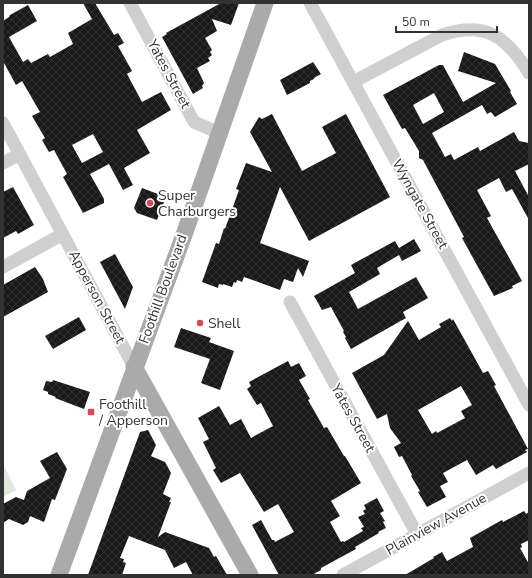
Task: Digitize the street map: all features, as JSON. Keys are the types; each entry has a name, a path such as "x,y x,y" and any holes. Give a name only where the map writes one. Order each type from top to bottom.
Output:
{"main road":[{"name":"Foothill Boulevard","path":"59,575 184,232 265,3"},
{"name":"Apperson Street","path":"134,367 250,575"}],"street":[{"name":"Yates Street","path":"130,3 194,122 219,133"},
{"name":"Wyngate Street","path":"310,3 529,405"},
{"path":"353,82 442,35 453,31 463,30 483,31 500,38 519,57 529,73"},
{"name":"Apperson Street","path":"3,123 134,367"},
{"path":"3,163 20,154"},
{"path":"3,267 63,234"},
{"name":"Yates Street","path":"290,302 417,534"},
{"name":"Plainview Avenue","path":"343,575 529,473"}],"shaded area":[{"path":"4,466 16,490 3,497 3,467"}],"building":[{"path":"83,3 95,3 114,35 118,33 124,43 118,46 132,71 127,74 142,102 161,92 171,110 137,130 150,153 124,168 133,185 123,190 109,164 90,174 104,199 104,203 83,213 63,177 67,174 54,150 49,152 42,140 45,138 32,116 40,112 22,81 16,85 3,61 3,21 10,15 28,5 37,21 9,37 23,62 28,59 31,63 48,54 50,57 73,44 68,33 92,19","holes":["93,134 103,152 82,163 72,145"]},
{"path":"221,3 239,3 231,25 212,19 217,31 205,38 212,50 210,52 212,55 208,58 210,61 197,68 204,83 202,86 203,88 193,94 162,37 167,34 166,33"},
{"path":"464,52 495,64 517,104 495,117 491,112 487,114 482,105 432,133 445,157 451,154 454,160 478,147 480,151 514,132 519,141 529,143 529,164 515,171 529,197 529,220 512,189 506,192 499,178 477,190 491,216 487,218 522,281 512,286 513,288 494,296 462,238 464,237 423,160 419,158 419,151 405,128 402,129 383,95 439,65 443,65 463,102 496,83 458,71","holes":["434,93 444,112 423,124 413,105"]},
{"path":"313,62 321,74 310,81 310,83 287,95 280,80"},
{"path":"272,114 302,171 336,153 322,127 346,114 390,197 309,241 280,187 260,243 309,261 303,277 298,268 293,282 284,279 280,290 244,277 242,282 237,280 236,283 234,282 232,287 219,284 218,288 202,282 216,243 219,244 224,228 225,229 239,190 236,189 246,163 272,172 250,132 259,117 262,119"},
{"path":"13,187 34,225 18,234 16,231 3,238 3,192"},
{"name":"Super Charburgers","path":"142,188 166,197 157,220 137,213 134,208"},
{"path":"414,239 421,251 402,261 399,255 377,268 380,274 349,292 358,309 416,277 428,298 403,312 406,318 351,349 345,338 344,331 331,307 322,310 314,296 355,273 351,265 395,241 399,248"},
{"path":"115,254 133,287 125,309 100,262"},
{"path":"35,267 43,279 48,292 3,317 3,285"},
{"path":"79,317 86,330 53,349 45,336"},
{"path":"450,318 452,321 453,319 483,373 488,371 496,385 494,386 528,449 525,450 527,452 496,469 493,465 476,475 467,460 443,473 448,482 440,486 446,497 427,507 418,492 420,491 402,456 399,457 394,447 401,443 390,428 387,414 377,419 352,373 384,355 408,321 419,340 441,327 439,324","holes":["461,386 472,405 461,411 465,418 437,433 436,431 432,434 418,410"]},
{"path":"181,328 211,338 209,342 234,351 220,390 201,383 210,359 174,347"},
{"path":"288,361 291,367 299,363 306,376 299,380 310,399 308,400 324,428 327,427 361,483 331,501 340,516 330,522 341,542 344,542 363,531 361,528 364,527 358,517 365,514 363,511 366,509 364,505 377,498 384,511 380,513 385,521 383,522 386,528 355,547 356,549 321,568 321,570 312,575 279,575 252,525 261,520 272,540 275,542 294,532 278,504 264,512 240,473 221,483 213,470 216,468 203,442 209,439 198,418 219,406 230,425 241,419 251,438 273,426 261,403 257,405 247,389 251,386 249,382"},
{"path":"53,380 90,392 84,409 55,398 56,397 43,390 46,381 52,382"},
{"path":"148,430 156,445 151,456 165,462 171,473 163,494 171,498 169,502 171,502 158,537 165,532 209,548 214,557 216,556 227,575 193,575 186,562 174,568 165,550 129,536 120,558 124,559 123,562 126,563 122,575 88,575 140,432"},
{"path":"57,452 67,469 55,500 52,499 44,522 30,516 28,522 23,525 9,519 3,523 3,504 16,497 24,500 27,491 50,478 40,461"},
{"path":"524,511 526,514 529,512 529,540 521,544 522,547 520,548 529,564 529,575 405,575 442,552 447,561 473,547 470,538 502,520 503,522"}],"place":[{"name":"Super Charburgers","path":"150,203"},
{"name":"Shell","path":"200,323"},
{"name":"Foothill / Apperson","path":"91,412"}]}
